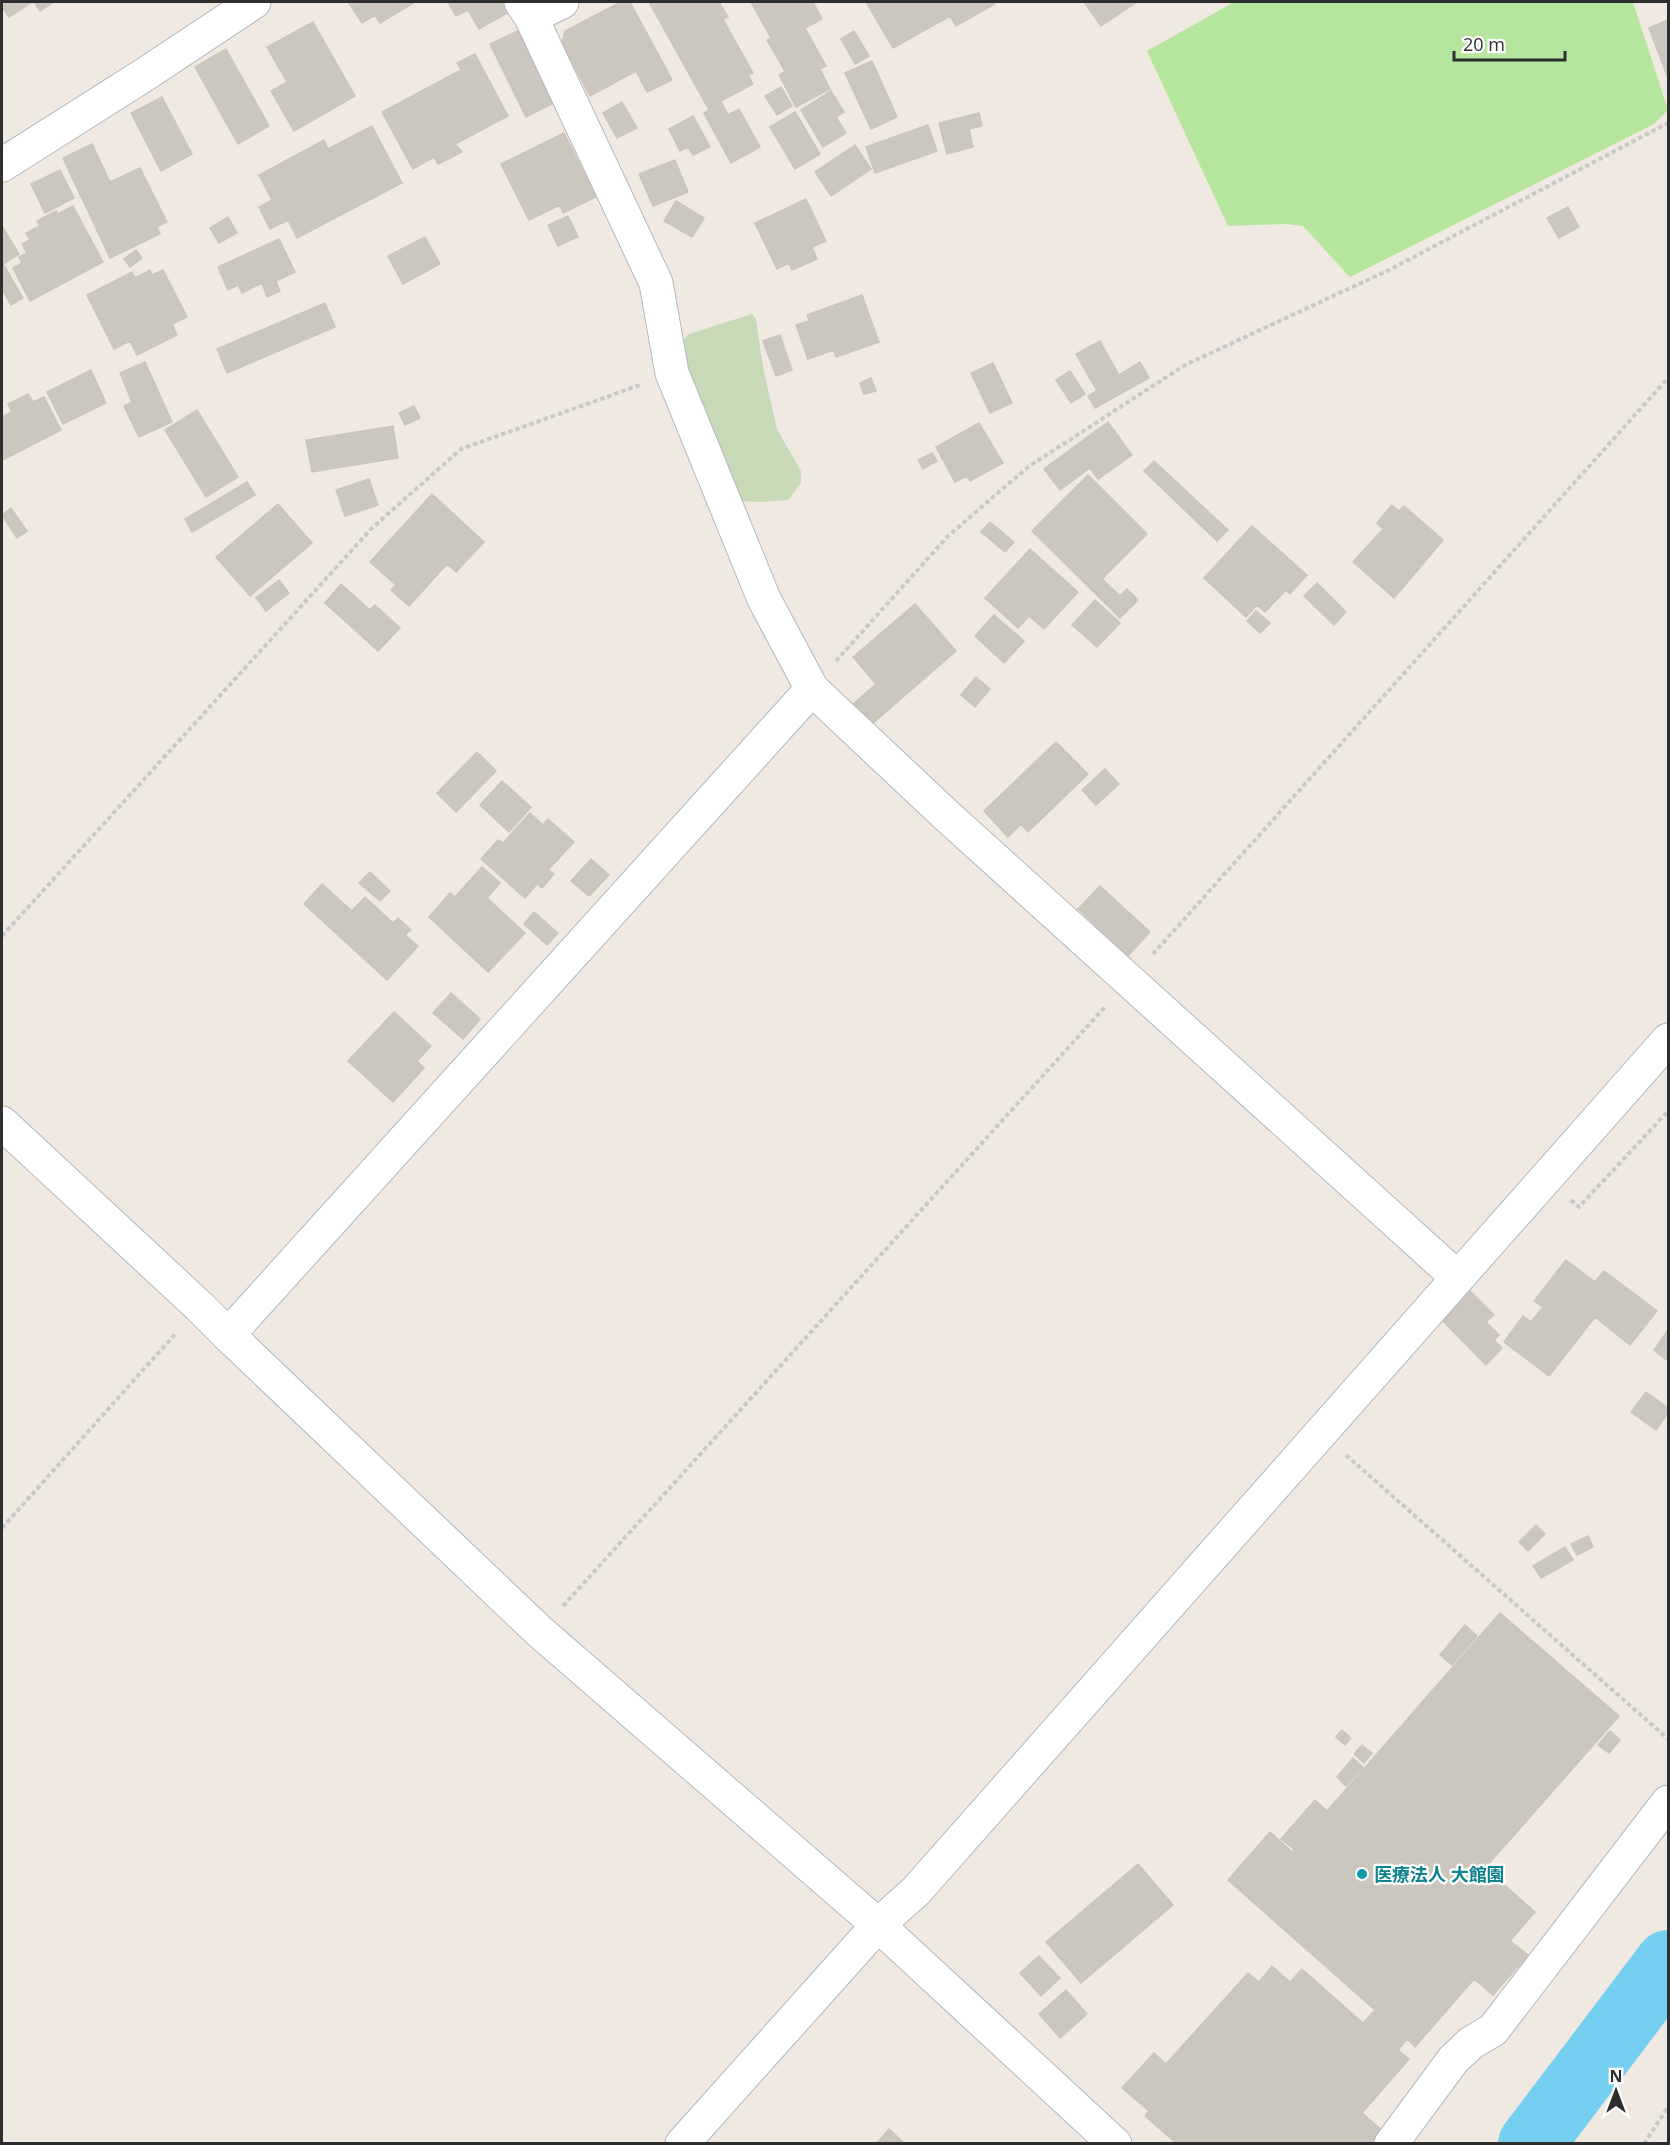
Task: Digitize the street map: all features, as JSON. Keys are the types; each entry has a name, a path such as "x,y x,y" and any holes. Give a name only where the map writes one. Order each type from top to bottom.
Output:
{"street":[{"path":"2,165 254,2"},
{"path":"562,2 526,9 656,283 672,373 764,599 812,689 946,815 1458,1278"},
{"path":"228,1335 812,689"},
{"path":"682,2144 878,1925 916,1891 1668,1040"},
{"path":"2,1123 200,1307 539,1631 878,1925 1115,2144"},
{"path":"1391,2144 1453,2060 1472,2043 1493,2030 1668,1802"}],"path":[{"path":"812,689 948,536 1028,467 1185,365 1389,270 1668,123"},
{"path":"2,936 370,529 461,448 672,373"},
{"path":"539,1631 1130,980 1668,378"},
{"path":"1546,1178 1580,1207 1668,1111"},
{"path":"2,1528 200,1307"},
{"path":"1321,1432 1668,1739"},
{"path":"1644,2144 1668,2107"}],"green space":[{"path":"1234,2 1633,2 1668,110 1654,124 1350,277 1303,226 1286,224 1228,226 1147,51"},
{"path":"752,314 756,319 763,367 777,429 801,471 801,483 788,500 734,501 675,348 689,334"}],"building":[{"path":"2,2 32,2 9,17 2,7"},
{"path":"34,2 54,2 40,11"},
{"path":"348,2 415,2 380,23 375,15 362,23"},
{"path":"448,2 503,2 509,12 479,29 468,10 456,16"},
{"path":"621,2 630,2 672,80 647,92 636,71 590,96 562,42 565,31"},
{"path":"649,2 719,2 728,17 723,19 753,73 748,75 753,84 721,101 728,115 739,109 760,147 731,163 704,113 709,110"},
{"path":"751,2 813,2 822,19 805,28 826,66 820,69 830,89 796,107 779,75 785,71 767,40 771,38"},
{"path":"866,2 994,2 995,4 956,26 950,16 893,48"},
{"path":"1084,2 1137,2 1101,26"},
{"path":"1668,20 1668,78 1649,28"},
{"path":"313,22 355,96 294,131 271,91 287,82 267,47"},
{"path":"520,30 556,102 526,117 490,44"},
{"path":"854,31 869,56 855,64 841,39"},
{"path":"226,49 269,126 238,144 195,67"},
{"path":"475,54 508,116 455,144 462,152 438,164 434,157 413,169 382,112 461,70 457,63"},
{"path":"872,61 897,117 871,129 845,73"},
{"path":"781,87 792,106 777,115 765,96"},
{"path":"831,91 844,112 836,117 846,133 823,147 801,110"},
{"path":"162,97 192,154 161,171 131,113"},
{"path":"622,102 637,128 617,138 603,113"},
{"path":"795,112 820,154 795,169 770,127"},
{"path":"979,113 982,126 969,129 973,147 947,154 939,123"},
{"path":"693,116 710,147 693,155 688,147 680,151 669,129"},
{"path":"928,125 937,151 875,173 866,147"},
{"path":"372,126 402,183 297,238 288,220 270,229 259,207 272,200 259,175 324,140 328,149"},
{"path":"564,133 596,197 563,213 560,205 529,220 501,164"},
{"path":"92,144 110,182 140,168 167,222 157,227 160,234 110,258 63,158"},
{"path":"855,145 871,169 831,196 815,172"},
{"path":"675,160 688,192 653,206 639,174"},
{"path":"60,170 74,198 45,213 31,184"},
{"path":"806,199 826,241 812,247 817,259 792,270 789,263 777,269 755,223"},
{"path":"676,201 704,218 692,237 664,221"},
{"path":"73,206 103,262 30,301 13,268 22,263 19,257 27,253 22,244 30,240 26,233 40,226 37,221 56,211 58,214"},
{"path":"1568,207 1579,227 1559,238 1547,218"},
{"path":"568,216 578,237 558,246 548,225"},
{"path":"228,217 237,233 219,243 210,228"},
{"path":"2,226 19,254 3,264 23,298 11,305 2,289"},
{"path":"425,237 440,264 403,284 388,256"},
{"path":"279,239 295,272 276,281 280,291 267,297 262,283 242,293 238,285 228,290 218,267"},
{"path":"136,250 142,258 130,267 124,259"},
{"path":"150,270 152,275 163,270 187,317 172,324 177,335 137,355 130,341 114,349 87,295 132,272 135,278"},
{"path":"862,295 879,342 836,357 834,350 808,359 796,325 809,321 807,315"},
{"path":"325,303 335,327 227,373 217,349"},
{"path":"780,335 792,370 776,376 763,341"},
{"path":"1100,341 1119,375 1140,362 1149,378 1095,408 1088,396 1097,391 1076,354"},
{"path":"145,362 172,422 139,437 124,406 132,402 120,373"},
{"path":"993,363 1012,403 990,413 971,373"},
{"path":"91,370 106,403 63,424 47,392"},
{"path":"1070,371 1085,394 1071,403 1056,380"},
{"path":"871,378 876,391 864,394 860,383"},
{"path":"28,394 33,402 44,397 61,430 3,460 2,417 12,412 8,404"},
{"path":"414,406 420,418 405,425 399,413"},
{"path":"197,410 238,477 206,497 165,430"},
{"path":"1108,422 1132,455 1098,479 1090,468 1060,490 1044,469"},
{"path":"979,423 1003,463 970,481 967,476 955,482 936,447"},
{"path":"393,426 398,458 312,472 306,440"},
{"path":"932,453 937,461 923,469 918,460"},
{"path":"1154,461 1228,530 1217,541 1144,471"},
{"path":"1088,475 1147,534 1102,579 1120,596 1127,589 1138,600 1120,618 1032,531"},
{"path":"369,479 378,505 345,516 336,490"},
{"path":"247,482 255,495 192,532 185,519"},
{"path":"432,494 484,542 456,572 447,564 409,606 391,590 396,585 370,562"},
{"path":"278,504 312,543 250,596 216,557"},
{"path":"1392,505 1399,511 1404,506 1443,540 1394,598 1353,562 1383,529 1377,523"},
{"path":"11,508 27,531 17,538 2,515"},
{"path":"990,522 1014,542 1005,552 981,532"},
{"path":"1252,526 1307,575 1290,594 1286,590 1265,612 1257,605 1246,617 1204,578"},
{"path":"1030,549 1078,592 1044,629 1029,616 1018,628 985,598"},
{"path":"279,580 289,593 266,611 256,598"},
{"path":"1317,583 1346,612 1334,625 1304,596"},
{"path":"341,584 370,610 375,605 400,628 378,651 325,603"},
{"path":"1095,600 1120,623 1097,647 1072,625"},
{"path":"915,604 956,651 871,725 853,704 876,684 853,657"},
{"path":"1256,611 1270,623 1260,633 1247,621"},
{"path":"994,615 1024,641 1004,663 975,636"},
{"path":"976,677 990,689 975,707 961,695"},
{"path":"1056,742 1088,774 1028,832 1021,824 1008,837 984,811"},
{"path":"477,752 496,771 456,812 437,793"},
{"path":"1105,769 1119,784 1096,805 1082,790"},
{"path":"502,781 531,807 509,832 480,805"},
{"path":"530,813 543,825 548,819 574,842 548,870 554,874 542,888 537,884 525,898 481,859 498,840 503,843"},
{"path":"591,859 609,875 589,896 571,881"},
{"path":"482,867 500,883 487,898 525,933 488,972 429,917 450,893 455,897"},
{"path":"370,872 390,891 380,901 359,883"},
{"path":"322,884 352,911 365,897 393,923 398,918 411,930 405,935 418,946 387,980 304,904"},
{"path":"1100,886 1150,932 1128,956 1078,909"},
{"path":"534,912 558,933 547,945 524,924"},
{"path":"451,993 480,1019 463,1039 433,1013"},
{"path":"394,1012 431,1046 417,1061 424,1068 393,1102 348,1061"},
{"path":"1566,1260 1595,1282 1604,1271 1657,1311 1630,1345 1595,1317 1549,1376 1504,1342 1523,1316 1531,1322 1543,1307 1534,1301"},
{"path":"1469,1290 1494,1315 1486,1322 1499,1335 1494,1340 1502,1348 1486,1365 1440,1318"},
{"path":"1668,1330 1668,1361 1654,1350"},
{"path":"1646,1392 1668,1408 1668,1413 1656,1430 1631,1412"},
{"path":"1536,1525 1545,1534 1528,1551 1519,1542"},
{"path":"1588,1536 1593,1547 1577,1555 1571,1544"},
{"path":"1565,1547 1573,1560 1541,1578 1533,1566"},
{"name":"医療法人 大館園","path":"1500,1613 1619,1716 1485,1868 1535,1912 1510,1941 1528,1955 1493,1995 1474,1979 1415,2047 1407,2039 1398,2050 1409,2059 1362,2113 1384,2132 1374,2144 1177,2144 1145,2116 1149,2111 1122,2088 1154,2053 1166,2064 1248,1973 1259,1982 1272,1966 1290,1982 1302,1969 1363,2023 1375,2010 1228,1880 1270,1832 1292,1852 1295,1850 1281,1839 1315,1800 1327,1811"},
{"path":"1465,1625 1477,1636 1452,1665 1440,1655"},
{"path":"1342,1730 1351,1738 1345,1745 1336,1737"},
{"path":"1610,1731 1620,1740 1609,1753 1598,1745"},
{"path":"1362,1745 1372,1753 1364,1763 1354,1754"},
{"path":"1353,1758 1363,1767 1346,1786 1337,1777"},
{"path":"1138,1864 1173,1905 1081,1983 1046,1942"},
{"path":"1039,1956 1060,1978 1041,1996 1020,1973"},
{"path":"1066,1990 1087,2014 1060,2038 1039,2014"},
{"path":"889,2129 905,2144 876,2144"}],"waterway":[{"path":"1531,2144 1668,1963"}],"place":[{"name":"医療法人 大館園","path":"1362,1874"}]}
